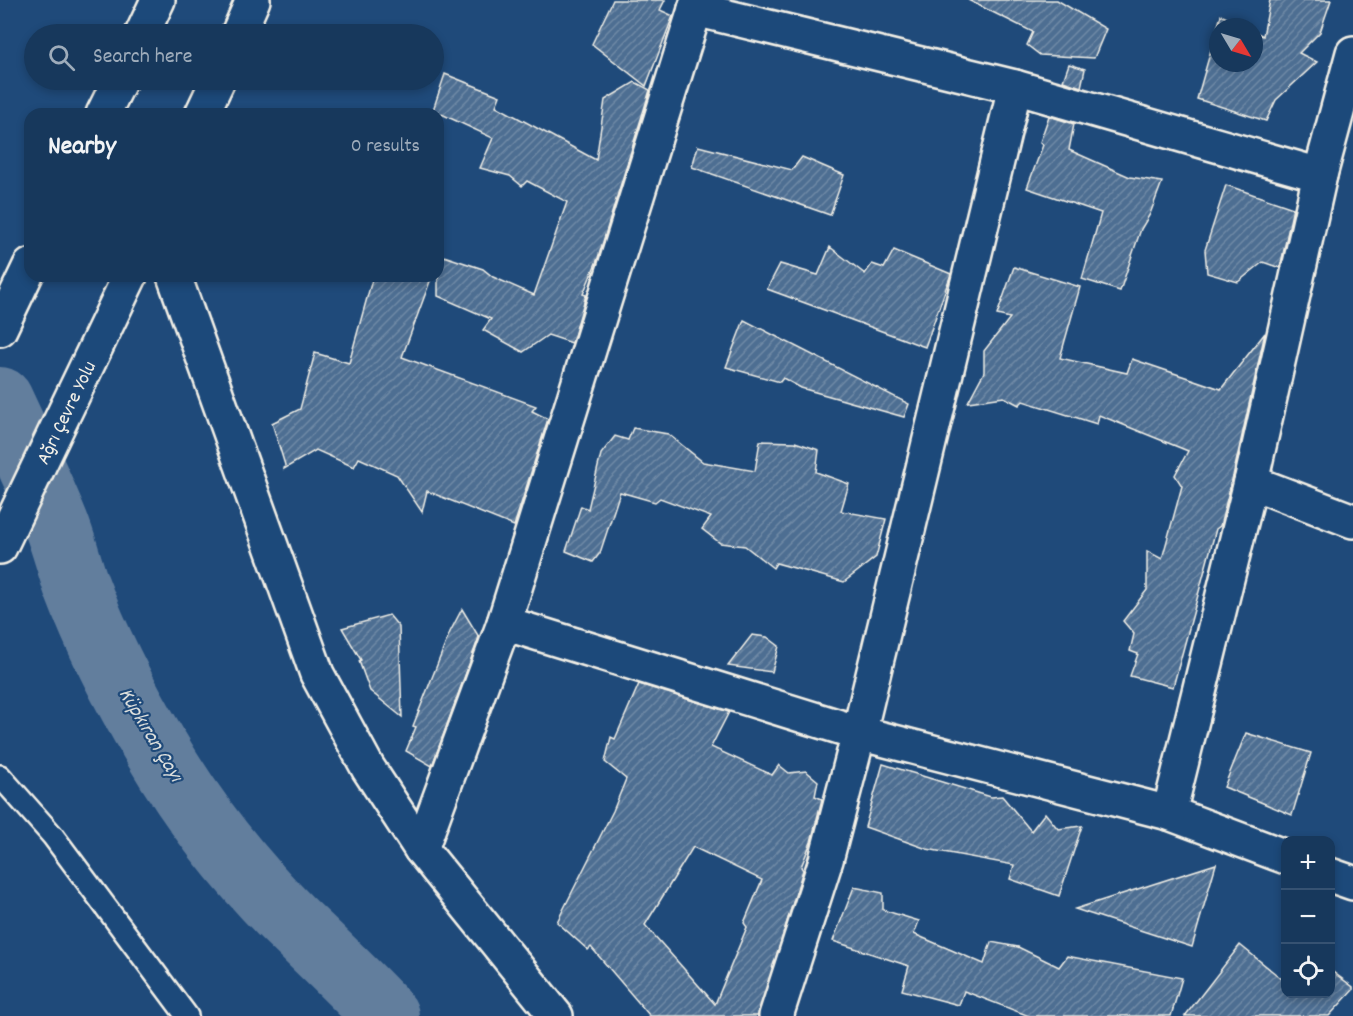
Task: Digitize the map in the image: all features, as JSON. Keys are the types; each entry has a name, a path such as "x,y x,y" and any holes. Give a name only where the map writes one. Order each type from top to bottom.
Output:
{"main road":[{"path":"147,24 158,0"},
{"path":"242,24 253,0"},
{"path":"421,849 504,624 696,5 1015,87 1320,175"},
{"path":"1169,813 1251,482 1320,175 1353,53"},
{"path":"776,1016 826,860 859,733 1015,87"},
{"path":"106,108 115,90"},
{"path":"205,108 213,90"},
{"path":"0,329 24,279"},
{"name":"Ağrı Çevre Yolu","path":"0,547 127,282"},
{"path":"176,282 317,674 368,768 421,849 556,1016"},
{"path":"1251,482 1353,521"},
{"path":"504,624 859,733 1169,813 1281,856"},
{"path":"1335,877 1353,883"}],"lane":[{"path":"0,776 54,836 187,1016"}],"building":[{"path":"613,0 665,0 660,10 673,16 646,86 592,44"},
{"path":"968,0 1057,0 1106,29 1094,58 1040,55 1027,45 1033,32"},
{"path":"1270,0 1331,0 1320,32 1299,53 1317,62 1276,100 1266,121 1197,99 1209,57 1209,72 1263,72 1263,36"},
{"path":"1069,64 1085,69 1081,87 1063,81"},
{"path":"445,74 500,96 496,106 596,160 605,100 635,82 650,90 598,258 583,294 586,295 572,343 548,335 523,352 483,330 491,319 438,296 438,282 444,282 444,256 483,269 493,277 534,295 567,202 527,181 522,186 510,176 480,168 493,138 444,115 444,108 434,108 440,90 444,90"},
{"path":"1049,116 1074,124 1069,150 1130,177 1162,182 1150,214 1141,229 1120,291 1082,279 1101,213 1027,188 1043,145 1040,142"},
{"path":"698,146 792,170 802,157 844,175 830,215 692,167"},
{"path":"1226,185 1293,208 1280,268 1263,262 1238,282 1207,273 1205,250"},
{"path":"830,247 865,274 872,264 884,268 894,250 951,274 925,347 767,289 780,264 818,275"},
{"path":"1014,267 1080,287 1060,358 1127,373 1132,359 1221,389 1265,333 1233,476 1220,526 1216,529 1173,687 1130,676 1138,654 1130,651 1134,634 1123,621 1147,590 1147,551 1162,559 1182,486 1175,475 1188,451 1099,415 1097,424 1023,401 1019,405 1004,397 968,402 984,372 984,351 1010,318 997,315"},
{"path":"371,282 430,282 402,357 536,406 532,411 548,419 514,526 427,491 422,512 397,475 359,458 354,467 316,450 284,469 285,465 272,423 300,409 315,353 349,363"},
{"path":"744,320 909,404 904,417 801,388 783,378 780,382 726,367"},
{"path":"633,428 668,434 703,462 755,471 760,441 795,442 819,450 816,472 849,484 841,511 886,519 876,557 844,582 776,563 773,568 745,546 720,543 702,529 711,517 660,498 655,502 620,492 600,553 593,562 566,551 581,506 588,509 601,454 615,436 628,440"},
{"path":"462,609 479,637 432,766 406,751 416,727 413,726 450,632"},
{"path":"389,615 399,627 402,717 370,691 359,661 361,660 342,628"},
{"path":"752,635 767,637 779,646 772,672 728,666"},
{"path":"639,684 729,712 711,747 772,775 779,765 789,773 806,771 818,781 815,796 822,799 811,842 801,867 803,870 758,1016 650,1016 591,947 588,950 557,922 613,811 626,779 605,762 611,737 615,739","holes":["693,847 762,880 744,923 747,927 715,1004 645,925"]},
{"path":"1246,733 1311,753 1292,815 1224,787"},
{"path":"883,764 991,797 1002,796 1031,831 1045,813 1058,829 1082,826 1059,896 1010,879 1014,865 927,849 865,827"},
{"path":"1216,864 1192,947 1075,909"},
{"path":"854,887 883,893 883,910 919,921 914,934 984,964 991,942 1018,947 1059,967 1067,956 1182,978 1171,1016 1029,1016 964,991 959,1005 902,990 909,966 833,941"},
{"path":"1240,945 1281,978 1281,998 1335,998 1335,974 1353,987 1353,990 1329,1016 1185,1016"}],"waterway":[{"name":"Küpkıran Çayı","path":"0,400 56,524 76,585 102,647 133,708 170,771 217,838 252,881 386,1016"}]}
